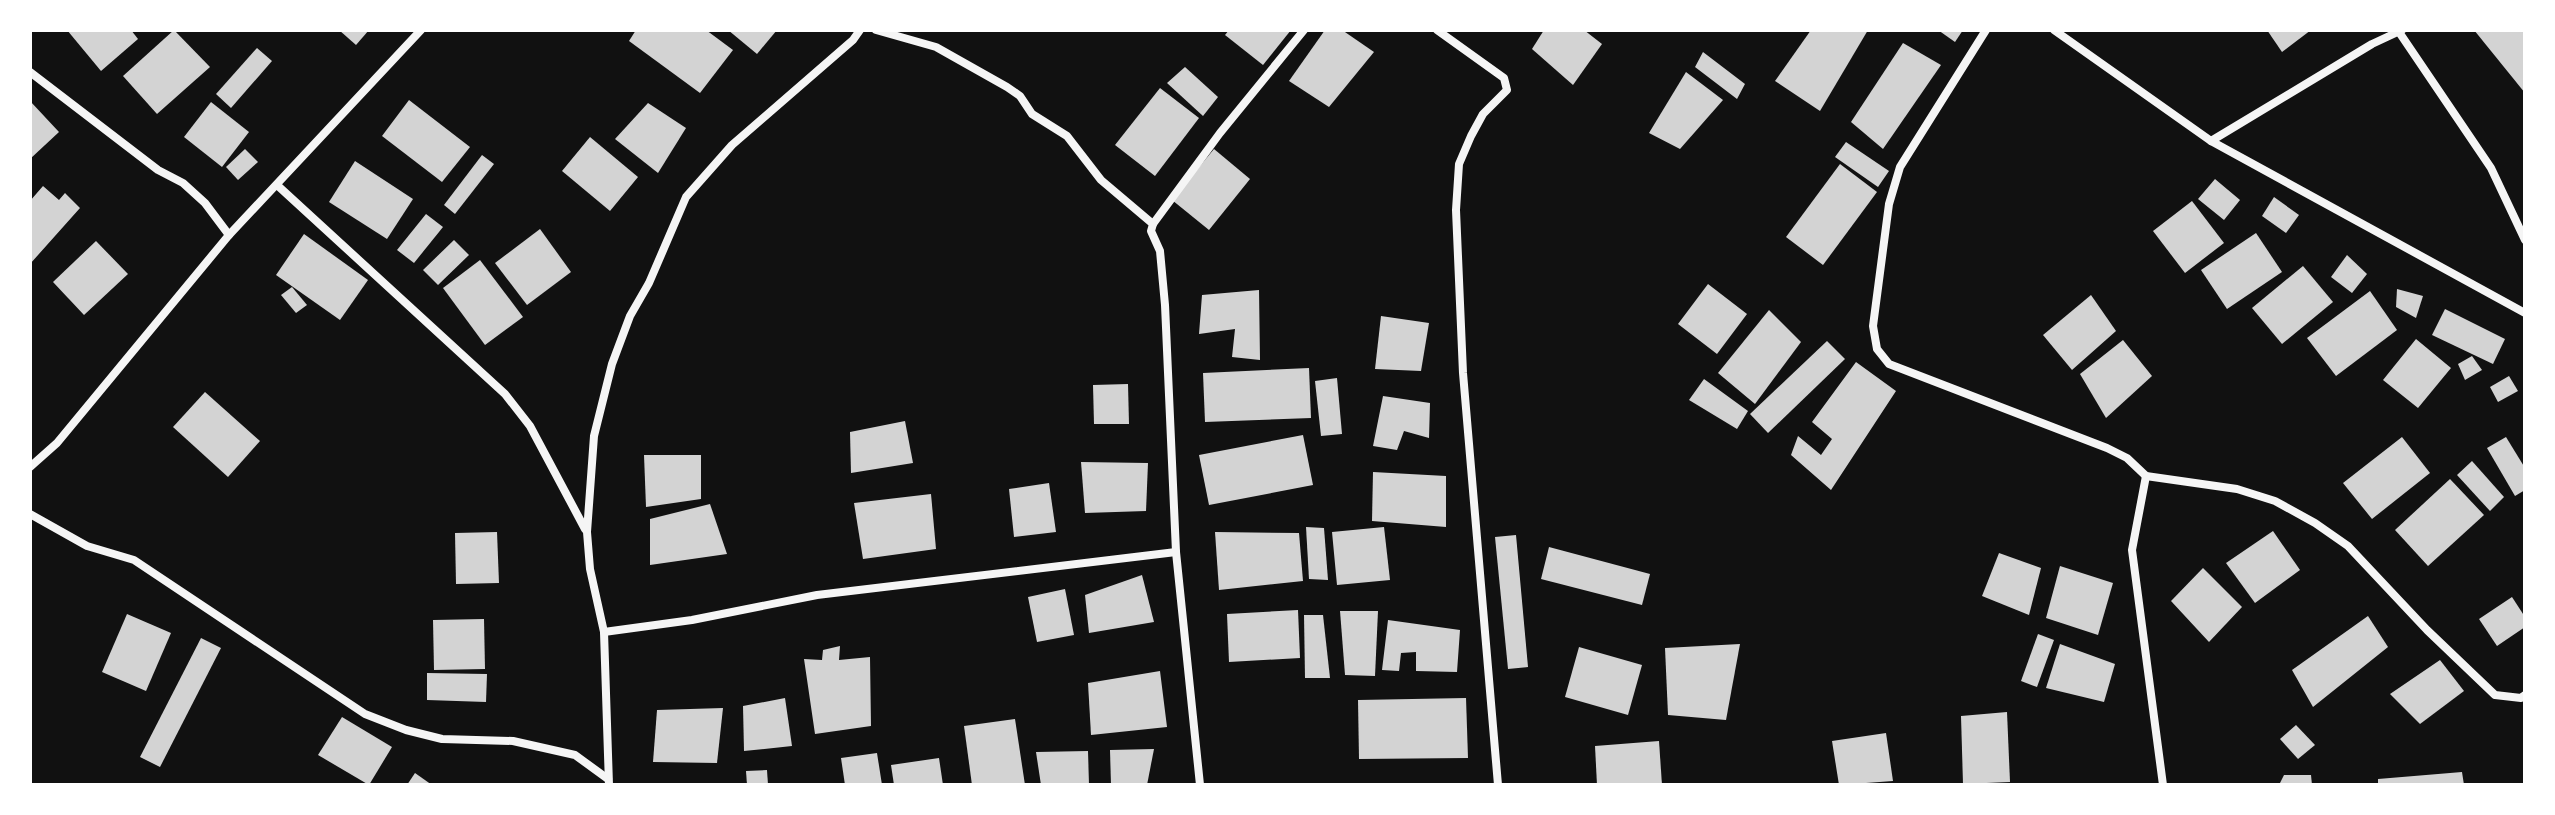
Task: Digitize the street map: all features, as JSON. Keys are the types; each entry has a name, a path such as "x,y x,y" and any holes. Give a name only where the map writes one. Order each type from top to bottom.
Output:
{"street":[{"path":"30,467 57,443 229,235 421,30"},
{"path":"608,782 604,632 590,569 587,532 594,436 612,364 630,316 649,283 686,197 732,145 853,40 860,30"},
{"path":"876,30 936,47 1020,96 1032,114 1067,136 1101,180 1153,224"},
{"path":"1200,785 1176,552 1165,305 1160,251 1151,231 1220,133 1304,30"},
{"path":"1437,30 1504,78 1507,90 1483,114 1459,164 1456,210 1463,373 1498,785"},
{"path":"1986,30 1900,167 1889,204 1873,326 1877,349 1889,364 2107,448 2127,458 2146,476 2237,489 2275,501 2315,523 2348,546 2427,630 2495,695 2522,696 2525,707"},
{"path":"2054,30 2211,141 2525,313"},
{"path":"2211,141 2372,44 2401,31 2491,168 2525,240"},
{"path":"30,72 158,170 183,183 205,203 229,235"},
{"path":"277,185 505,394 536,436 587,532"},
{"path":"2146,476 2132,550 2163,785"},
{"path":"30,514 87,546 134,560 365,714 406,730 442,739 513,741 575,755 608,782"},
{"path":"604,632 692,620 817,595 1176,552"}],"building":[{"path":"67,30 131,30 138,39 101,71"},
{"path":"174,30 210,67 157,114 123,76"},
{"path":"339,30 369,30 356,45"},
{"path":"636,30 706,30 733,50 700,93 629,41"},
{"path":"728,30 777,30 757,54"},
{"path":"1229,30 1291,30 1263,65 1225,35"},
{"path":"1325,30 1342,30 1374,52 1329,107 1289,81"},
{"path":"1544,30 1584,30 1602,44 1573,85 1532,49"},
{"path":"1811,30 1868,30 1820,111 1775,81"},
{"path":"1938,30 1963,30 1955,42"},
{"path":"2267,30 2311,30 2282,52"},
{"path":"2474,30 2525,30 2525,93"},
{"path":"1903,43 1941,65 1883,149 1851,122"},
{"path":"257,48 272,61 231,108 216,94"},
{"path":"1703,52 1745,84 1737,99 1695,67"},
{"path":"1185,67 1218,97 1203,116 1167,83"},
{"path":"1686,72 1723,100 1680,149 1649,133"},
{"path":"1160,88 1199,118 1155,176 1115,145"},
{"path":"409,100 470,147 442,182 382,136"},
{"path":"30,101 59,132 30,159"},
{"path":"211,102 249,132 222,167 184,137"},
{"path":"648,103 686,128 658,173 615,139"},
{"path":"590,137 638,177 610,211 562,171"},
{"path":"1846,142 1889,171 1878,187 1835,157"},
{"path":"245,149 258,162 238,180 226,167"},
{"path":"1214,149 1250,179 1209,230 1172,200"},
{"path":"482,155 494,164 455,214 444,205"},
{"path":"355,161 413,199 387,239 329,202"},
{"path":"1840,164 1877,192 1823,265 1786,237"},
{"path":"2215,179 2240,200 2224,220 2198,199"},
{"path":"43,186 59,200 65,193 80,208 30,264 30,201"},
{"path":"2274,197 2299,215 2286,233 2262,216"},
{"path":"2192,201 2224,243 2185,273 2153,231"},
{"path":"426,214 443,227 414,263 397,250"},
{"path":"540,229 571,272 527,305 495,263"},
{"path":"2256,233 2282,272 2227,309 2201,270"},
{"path":"304,234 368,280 340,320 276,275"},
{"path":"454,240 469,255 438,285 423,270"},
{"path":"96,241 128,274 84,315 53,282"},
{"path":"2347,255 2367,274 2352,293 2331,277"},
{"path":"480,260 523,317 485,345 443,288"},
{"path":"2303,266 2333,302 2282,344 2252,308"},
{"path":"1708,284 1747,314 1717,354 1678,324"},
{"path":"292,287 307,305 296,313 281,295"},
{"path":"2397,289 2423,296 2416,318 2396,307"},
{"path":"1259,290 1260,360 1232,357 1235,329 1199,334 1202,295"},
{"path":"2370,291 2397,330 2336,376 2307,338"},
{"path":"2091,295 2116,331 2072,370 2043,335"},
{"path":"2445,309 2505,339 2493,364 2432,335"},
{"path":"1769,310 1801,342 1755,404 1718,373"},
{"path":"1381,316 1429,323 1421,371 1375,369"},
{"path":"2416,339 2451,368 2418,408 2383,380"},
{"path":"2123,340 2152,376 2106,418 2080,374"},
{"path":"1827,341 1845,359 1768,433 1750,414"},
{"path":"2472,356 2482,370 2465,380 2458,364"},
{"path":"1856,362 1896,391 1831,490 1791,455 1798,436 1821,455 1832,439 1812,422"},
{"path":"1309,368 1311,418 1205,422 1203,373"},
{"path":"2509,376 2518,391 2498,402 2490,387"},
{"path":"1337,378 1342,434 1321,436 1315,381"},
{"path":"1704,379 1748,411 1737,429 1689,400"},
{"path":"1128,384 1129,424 1094,424 1093,385"},
{"path":"205,392 260,441 228,477 173,427"},
{"path":"1383,396 1430,403 1429,438 1404,431 1397,450 1373,446"},
{"path":"905,421 913,463 851,473 850,432"},
{"path":"1303,435 1313,485 1209,505 1199,455"},
{"path":"2402,437 2430,473 2372,519 2343,483"},
{"path":"2506,437 2525,468 2525,490 2515,496 2487,448"},
{"path":"644,455 701,455 701,499 646,507"},
{"path":"2472,461 2504,497 2490,511 2457,475"},
{"path":"1081,462 1148,463 1146,511 1085,513"},
{"path":"1373,472 1446,476 1446,527 1372,521"},
{"path":"2450,479 2484,515 2428,566 2395,530"},
{"path":"1049,483 1056,532 1014,537 1009,489"},
{"path":"931,494 936,549 863,559 854,503"},
{"path":"710,504 727,554 650,565 650,519"},
{"path":"1306,527 1324,528 1328,580 1309,579"},
{"path":"1384,527 1390,580 1337,585 1332,532"},
{"path":"2273,531 2300,570 2255,603 2226,563"},
{"path":"497,532 499,583 456,584 455,533"},
{"path":"1215,532 1299,533 1303,581 1219,590"},
{"path":"1516,535 1528,667 1508,669 1495,537"},
{"path":"1549,547 1650,574 1642,605 1541,579"},
{"path":"1999,553 2041,568 2029,615 1982,596"},
{"path":"2060,566 2113,583 2098,635 2046,618"},
{"path":"2203,568 2242,607 2209,642 2171,601"},
{"path":"1142,575 1154,622 1089,633 1085,595"},
{"path":"1065,589 1074,635 1037,642 1028,597"},
{"path":"2512,597 2525,617 2525,627 2497,646 2479,619"},
{"path":"1298,610 1300,658 1229,662 1227,614"},
{"path":"1340,611 1378,611 1375,676 1345,675"},
{"path":"127,614 171,633 146,691 102,672"},
{"path":"1304,615 1323,615 1330,678 1305,678"},
{"path":"2368,616 2388,647 2313,707 2292,670"},
{"path":"484,619 485,669 434,670 433,620"},
{"path":"1388,620 1460,630 1457,672 1416,671 1416,652 1401,653 1399,671 1382,670"},
{"path":"2038,634 2054,640 2037,687 2021,681"},
{"path":"201,638 221,648 160,767 140,757"},
{"path":"1740,644 1726,720 1668,715 1665,648"},
{"path":"2060,644 2115,664 2104,702 2046,688"},
{"path":"840,646 839,660 870,657 871,726 815,734 804,659 822,660 823,650"},
{"path":"1579,647 1642,665 1628,715 1565,697"},
{"path":"2440,660 2464,691 2420,724 2390,694"},
{"path":"1160,671 1167,727 1091,735 1088,683"},
{"path":"427,673 487,674 486,702 427,700"},
{"path":"785,698 792,746 744,751 743,706"},
{"path":"1466,698 1468,758 1359,759 1358,700"},
{"path":"723,708 717,763 653,762 657,710"},
{"path":"2007,712 2010,782 1963,784 1961,716"},
{"path":"342,717 392,747 369,785 318,755"},
{"path":"1015,719 1025,785 972,785 964,726"},
{"path":"2296,725 2315,745 2298,759 2280,739"},
{"path":"1886,733 1893,781 1839,785 1832,741"},
{"path":"1659,741 1662,785 1597,785 1595,746"},
{"path":"1154,749 1147,785 1111,785 1110,750"},
{"path":"1088,751 1089,785 1041,785 1036,752"},
{"path":"877,753 882,785 845,785 841,758"},
{"path":"939,758 943,785 894,785 891,765"},
{"path":"767,770 768,785 747,785 746,771"},
{"path":"2462,772 2464,785 2378,785 2378,779"},
{"path":"415,773 432,785 407,785"},
{"path":"2284,775 2311,775 2312,785 2279,785"}]}
